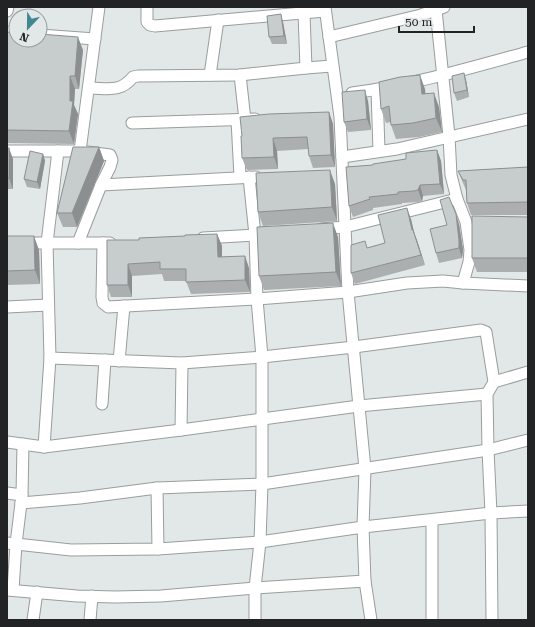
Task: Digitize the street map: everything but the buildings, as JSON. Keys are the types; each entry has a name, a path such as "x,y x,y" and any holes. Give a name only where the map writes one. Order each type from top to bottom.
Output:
{"street":[{"path":"7,11 8,7"},
{"path":"80,150 99,7"},
{"path":"147,7 147,22 150,25 156,26 304,13 325,9 336,95 336,117 342,157 339,176 345,227 348,292 365,469 363,527 365,581 371,620"},
{"path":"329,38 421,11 440,8 449,136 457,199 470,222 469,262 463,283"},
{"path":"304,13 306,68"},
{"path":"210,75 218,20"},
{"path":"48,35 95,39"},
{"path":"336,95 377,90 444,76 528,52"},
{"path":"89,88 121,88 133,77 138,76 240,75 332,66"},
{"path":"240,75 241,120 245,177 255,235 257,299 262,357 262,484 260,542 255,588 255,620"},
{"path":"377,90 379,152"},
{"path":"132,122 269,119"},
{"path":"342,157 397,149 528,119"},
{"path":"7,152 80,150 110,155 112,157 110,166 101,184 78,243"},
{"path":"44,447 50,358 46,243 58,151"},
{"path":"101,184 265,177"},
{"path":"307,230 345,227 457,199"},
{"path":"194,239 285,232"},
{"path":"7,243 118,243"},
{"path":"103,244 103,303 108,307 257,299 348,292 408,283 443,281 528,286"},
{"path":"7,307 48,305"},
{"path":"119,361 124,306"},
{"path":"50,358 182,363 262,357 482,330 486,332 494,382 487,394 491,513 492,620"},
{"path":"102,404 105,360"},
{"path":"181,430 182,363"},
{"path":"494,382 528,372"},
{"path":"7,442 44,447 359,406 487,394"},
{"path":"7,493 21,499 80,498 157,488 262,484 488,450 528,440"},
{"path":"23,444 21,499 11,544 10,590 92,596 161,596 365,581"},
{"path":"157,488 158,549"},
{"path":"11,544 71,550 158,549 260,542 363,527 491,513 528,511"},
{"path":"432,520 432,620"},
{"path":"34,620 37,592"},
{"path":"90,620 92,596"}]}
